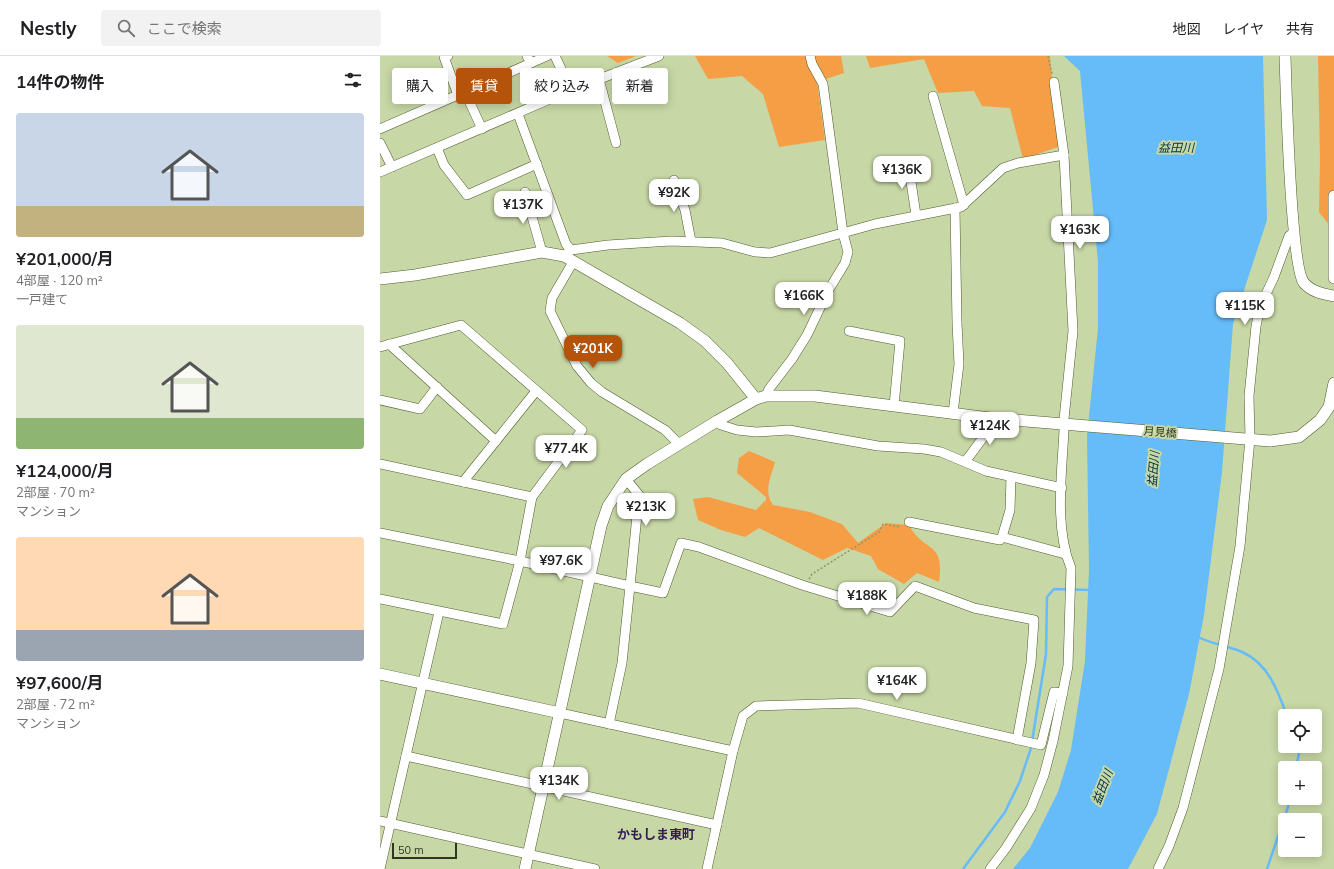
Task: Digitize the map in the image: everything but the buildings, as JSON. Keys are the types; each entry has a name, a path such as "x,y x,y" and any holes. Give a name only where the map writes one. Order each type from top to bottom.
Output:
{"street":[{"path":"448,56 444,57 456,81"},
{"path":"511,68 529,59 547,56"},
{"path":"555,56 561,68"},
{"path":"604,77 659,56"},
{"path":"525,869 601,526 608,506 626,479 717,421 761,398 807,335 828,292 845,263 848,252 843,233 824,84 812,64 810,56"},
{"path":"1285,56 1294,232 1298,270 1303,283 1317,293 1334,296"},
{"path":"1054,82 1064,155 1073,332 1064,419"},
{"path":"380,129 456,96"},
{"path":"933,96 964,205"},
{"path":"604,98 616,143"},
{"path":"468,104 482,129"},
{"path":"380,172 540,104"},
{"path":"518,114 570,256 552,298 550,311 577,366 591,383 602,392 665,430 679,444"},
{"path":"380,143 392,167"},
{"path":"437,148 444,165 467,195 537,164"},
{"path":"570,256 608,245 691,241 722,243 755,252 770,253 843,233 964,205 1003,168 1018,163 1064,155"},
{"path":"908,162 916,215"},
{"path":"674,180 684,210 691,241"},
{"path":"525,192 542,252"},
{"path":"1334,196 1334,278"},
{"path":"953,413 959,364 955,208"},
{"path":"1158,869 1169,846 1183,808 1219,669 1240,546 1249,396 1256,326 1260,307 1274,277 1289,236 1294,232"},
{"path":"380,279 415,275 542,252 570,256 680,323 705,341 761,398"},
{"path":"380,347 461,325 582,430 532,497 520,561 503,624 380,599"},
{"path":"849,331 900,341 894,406"},
{"path":"389,344 496,441"},
{"name":"月見橋","path":"761,398 815,396 990,418 1270,442 1299,437 1320,420 1329,407 1334,383"},
{"path":"380,400 420,409 437,388"},
{"path":"463,482 536,391"},
{"path":"965,462 985,435 990,418"},
{"path":"717,421 721,425 738,430 756,432 789,430 878,446 924,448 941,452 986,471 1062,488"},
{"path":"990,869 1006,848 1031,808 1044,775 1068,666 1071,568 1065,554 1062,535 1064,430"},
{"path":"380,464 532,497"},
{"path":"909,522 1000,540 1010,510 1011,477"},
{"path":"609,724 622,663 639,495 626,479"},
{"path":"380,533 520,561 663,593 681,543 699,546 805,586 890,612 915,586 974,608 1034,620 1031,663 1017,740"},
{"path":"1002,537 1065,554"},
{"path":"380,869 439,612"},
{"path":"380,674 733,751"},
{"path":"707,869 733,751 743,716 756,706 858,703 1041,745 1054,692 1063,693"},
{"path":"406,756 717,825"},
{"path":"380,821 595,869"}],"path":[{"path":"1048,56 1054,82"},
{"path":"805,586 812,574 879,532 882,524 902,527 909,522"}],"shaded area":[{"path":"607,56 636,56 618,63"},
{"path":"695,56 841,56 844,73 817,82 825,140 779,147 763,94 742,76 708,79"},
{"path":"866,56 1050,56 1058,147 1023,159 1010,108 982,106 974,91 938,93 924,59 870,68"},
{"path":"1318,56 1334,56 1334,231 1319,212 1320,160"},
{"path":"749,451 775,462 768,489 770,500 773,505 810,512 842,524 858,543 886,523 909,525 915,534 936,553 939,559 940,568 939,582 917,573 904,584 878,569 871,556 847,548 823,560 759,528 745,537 721,530 698,520 693,499 708,497 756,510 766,500 766,497 737,473 739,458"}],"water":[{"name":"益田川","path":"1064,56 1263,56 1267,220 1233,324 1222,472 1204,615 1189,694 1157,814 1128,869 1013,869 1030,848 1058,792 1071,750 1085,661 1089,570 1087,436 1098,328 1098,262 1080,71"}],"waterway":[{"path":"963,869 1005,812 1020,781 1031,748 1046,654 1047,597 1054,589 1091,590"},
{"path":"1198,637 1242,652 1259,663 1276,688 1284,709"},
{"path":"1297,761 1299,753"},
{"path":"1267,869 1289,805"}],"district":[{"name":"かもしま東町","path":"656,834"}]}
